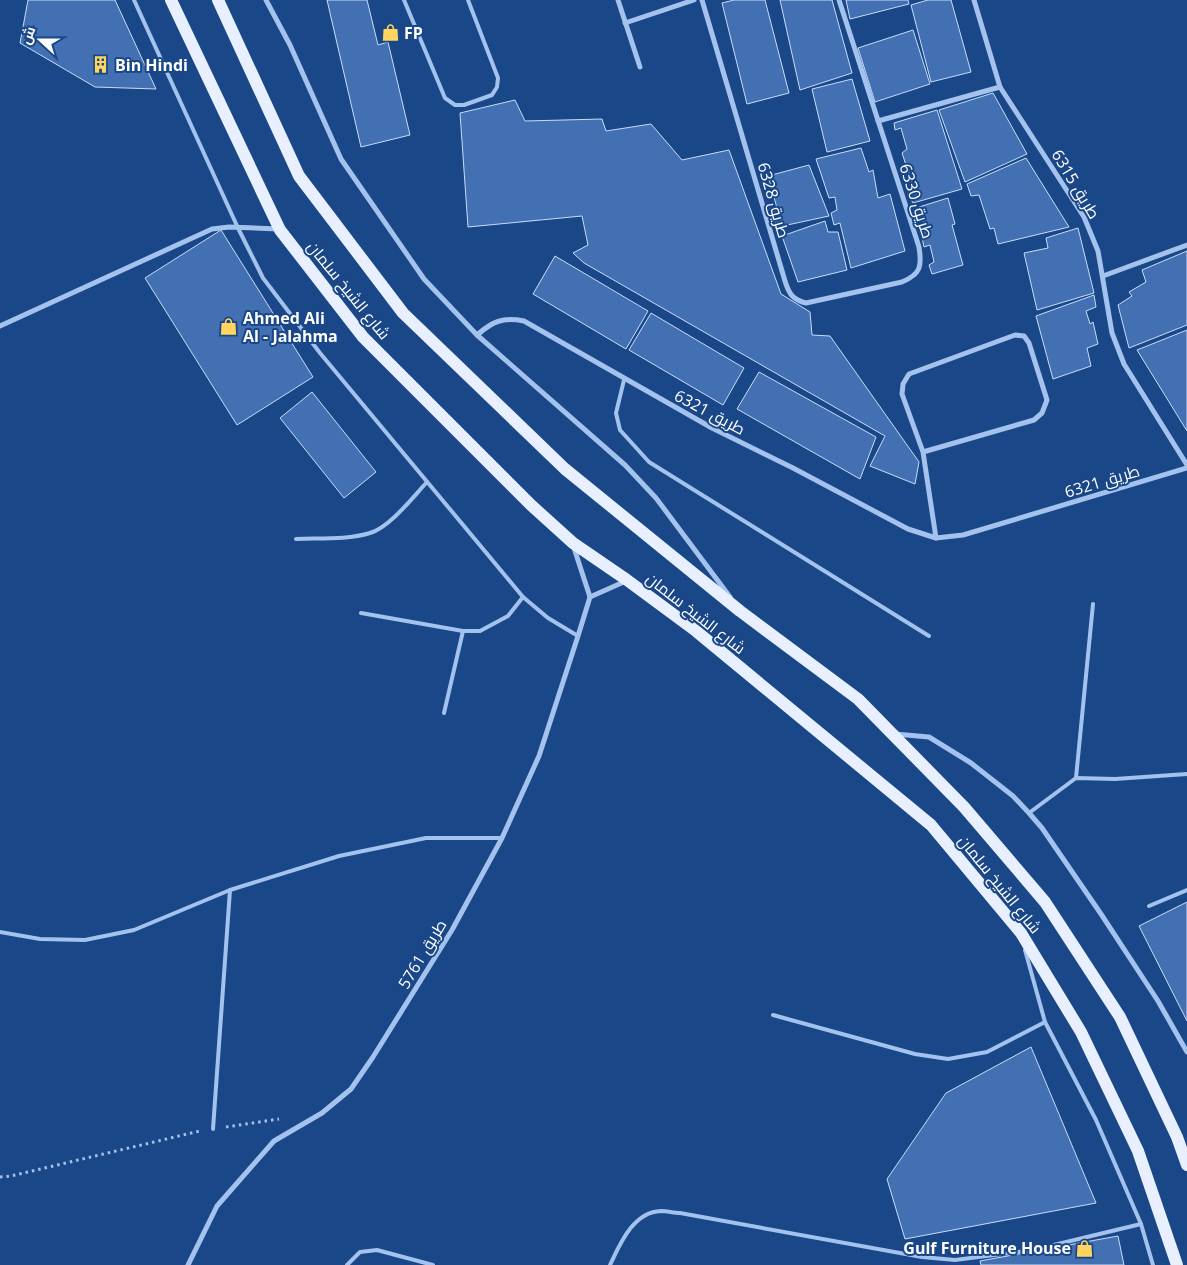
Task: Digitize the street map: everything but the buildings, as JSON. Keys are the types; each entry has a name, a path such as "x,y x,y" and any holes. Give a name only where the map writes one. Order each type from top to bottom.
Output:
{"main road":[{"name":"شارع الشيخ سلمان","path":"171,0 280,230 363,337 531,505 573,543 696,631 931,825 1021,933 1081,1032 1138,1151 1177,1265"},
{"name":"شارع الشيخ سلمان","path":"218,0 299,176 403,312 564,469 740,611 858,699 964,807 1045,902 1120,1017 1177,1137 1187,1165"}],"street":[{"path":"266,0 290,44 341,159 424,279 477,335 625,465 661,504 740,611"},
{"path":"618,0 640,67"},
{"path":"625,24 694,0"},
{"name":"طريق 6328","path":"702,0 789,294 796,300 806,303 902,282"},
{"name":"طريق 6330","path":"840,0 919,247 921,260 919,270 912,278 902,282"},
{"name":"طريق 6315","path":"974,0 1000,87 1084,217 1098,251 1112,333 1124,364 1187,467"},
{"path":"878,121 1000,87"},
{"path":"0,326 212,229 219,227 280,230"},
{"path":"1103,276 1187,245"},
{"name":"طريق 6321","path":"477,335 496,321 510,318 524,321 624,380 712,428 793,468 908,529 936,538 963,535 1187,467"},
{"path":"923,452 1034,420 1042,413 1046,400 1029,343 1024,336 1015,334 909,374 903,384 902,394 923,452 936,538"},
{"path":"573,543 590,597 627,580"},
{"name":"طريق 5761","path":"188,1265 217,1206 274,1141 322,1113 351,1089 452,930 502,838 539,756 590,597"},
{"path":"892,733 929,737 970,763 1013,796 1029,813 1042,828 1101,914 1158,1001 1187,1052"}],"lane":[{"path":"134,0 238,228 264,278 320,353 523,598 548,618 578,636"},
{"path":"404,0 444,98 455,105 464,106 492,95 497,87 498,78 468,0"},
{"path":"624,380 616,414 620,430 649,462 929,636"},
{"path":"296,539 346,537 372,533 395,517 427,482"},
{"path":"361,613 464,631 480,631 508,616 523,598"},
{"path":"1076,778 1094,604"},
{"path":"444,713 464,631"},
{"path":"1029,813 1076,778 1115,779 1187,774"},
{"path":"0,932 40,939 85,940 134,930 230,890 339,856 426,838 502,838"},
{"path":"213,1129 230,890"},
{"path":"1149,906 1187,890"},
{"path":"1021,933 1045,1022 1096,1120 1141,1224 1153,1265"},
{"path":"773,1016 915,1054 948,1059 987,1052 1045,1022"},
{"path":"610,1265 624,1235 644,1216 660,1211 922,1257 955,1260 1033,1250 1141,1224"},
{"path":"347,1265 360,1252 378,1250 433,1265"}],"path":[{"path":"0,1177 11,1176 185,1133 282,1118"}],"place":[{"name":"FP","path":"390,33"},
{"name":"Bin Hindi","path":"101,65"},
{"name":"Ahmed Ali Al - Jalahma","path":"229,327"},
{"name":"Gulf Furniture House","path":"1085,1248"}]}
